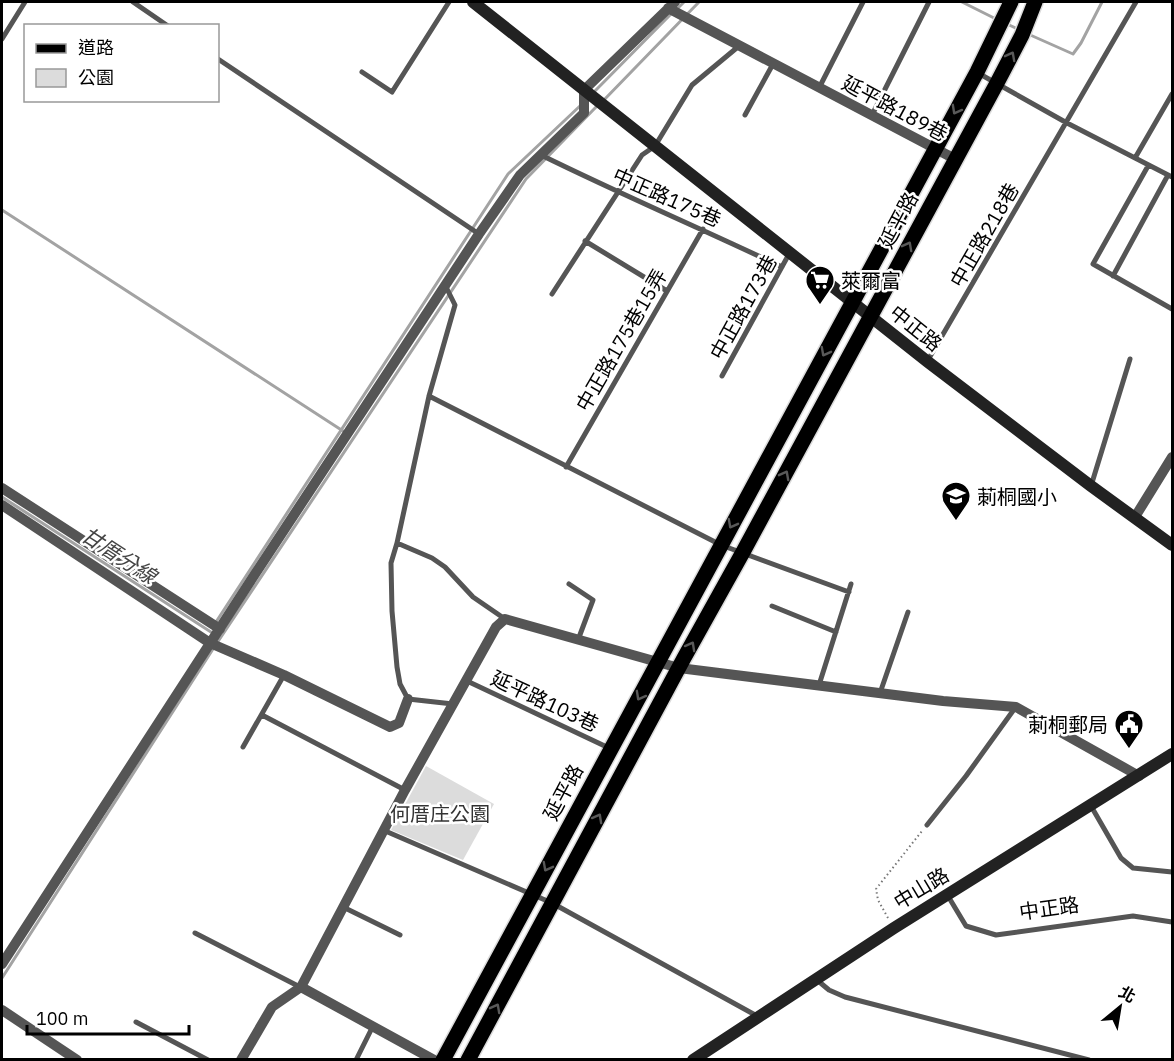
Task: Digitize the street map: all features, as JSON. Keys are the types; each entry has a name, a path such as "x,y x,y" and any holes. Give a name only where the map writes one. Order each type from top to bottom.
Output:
{"main road":[{"name":"延平路","path":"443,1059 977,72 1011,2"},
{"name":"延平路","path":"468,1059 997,84 1022,35 1035,2"}],"street":[{"name":"中正路","path":"473,2 928,362 1091,486 1173,544"},
{"path":"2,964 210,642 520,175 584,113 585,90 671,5"},
{"name":"延平路189巷","path":"671,5 773,64 955,159"},
{"path":"1135,517 1173,457"},
{"path":"2,488 220,629"},
{"path":"2,505 210,642 390,727 399,723 408,699"},
{"path":"241,1059 272,1007 301,987 405,790 496,627 505,619 679,668 880,694 1016,707 1139,776"},
{"name":"中山路","path":"693,1059 894,928 1173,754"},
{"path":"301,987 434,1059"},
{"path":"2,1010 77,1059"}],"lane":[{"path":"2,39 25,2"},
{"path":"132,2 165,24"},
{"path":"363,72 392,92 449,2"},
{"name":"延平路189巷","path":"819,88 863,2"},
{"path":"872,116 929,2"},
{"name":"中正路218巷","path":"928,362 1136,2"},
{"path":"552,294 642,155 655,146 692,85 740,46"},
{"path":"219,59 479,234"},
{"path":"745,115 773,64"},
{"path":"977,72 1066,123 1170,176 1113,276"},
{"path":"1135,158 1173,94"},
{"name":"中正路175巷","path":"541,155 783,267"},
{"path":"1148,166 1093,264 1173,309"},
{"name":"中正路175巷15弄","path":"566,467 703,229"},
{"path":"585,242 667,291"},
{"name":"中正路173巷","path":"722,376 790,253"},
{"path":"445,286 455,305 429,396 391,563 392,611 400,684 408,699 453,704"},
{"path":"1091,486 1130,359"},
{"path":"429,396 721,544 849,592"},
{"path":"397,543 432,558 445,567 474,597 505,619"},
{"path":"569,584 593,600 578,640"},
{"path":"819,686 851,584"},
{"path":"772,606 836,632"},
{"path":"880,694 908,612"},
{"path":"243,747 284,675"},
{"name":"延平路103巷","path":"467,681 610,749"},
{"path":"927,825 1016,707"},
{"path":"262,715 405,790"},
{"path":"1090,804 1121,858 1133,868 1173,872"},
{"path":"383,830 552,903 759,1017"},
{"name":"中正路","path":"948,896 966,926 996,935 1133,916 1173,922"},
{"path":"343,907 400,935"},
{"path":"195,933 301,987"},
{"path":"817,980 829,990 845,997 1089,1059"},
{"path":"136,1022 208,1059"},
{"path":"356,1059 373,1026"}],"path":[{"path":"894,928 878,900 876,889 927,825"}],"green space":[{"name":"何厝庄公園","path":"426,766 494,804 463,860 391,830"}],"waterway":[{"path":"677,9 684,2"},
{"path":"602,102 699,2"},
{"path":"962,2 998,20"},
{"path":"1028,34 1073,54 1102,2"},
{"path":"592,94 672,13"},
{"path":"1007,24 1020,30"},
{"path":"216,622 508,174 581,105"},
{"path":"217,643 526,179 597,106"},
{"path":"2,210 343,431"},
{"name":"甘厝分線","path":"2,497 214,634"},
{"path":"2,978 213,649"}],"place":[{"name":"萊爾富","path":"820,306"},
{"name":"莿桐國小","path":"956,522"},
{"name":"莿桐郵局","path":"1129,750"}]}
